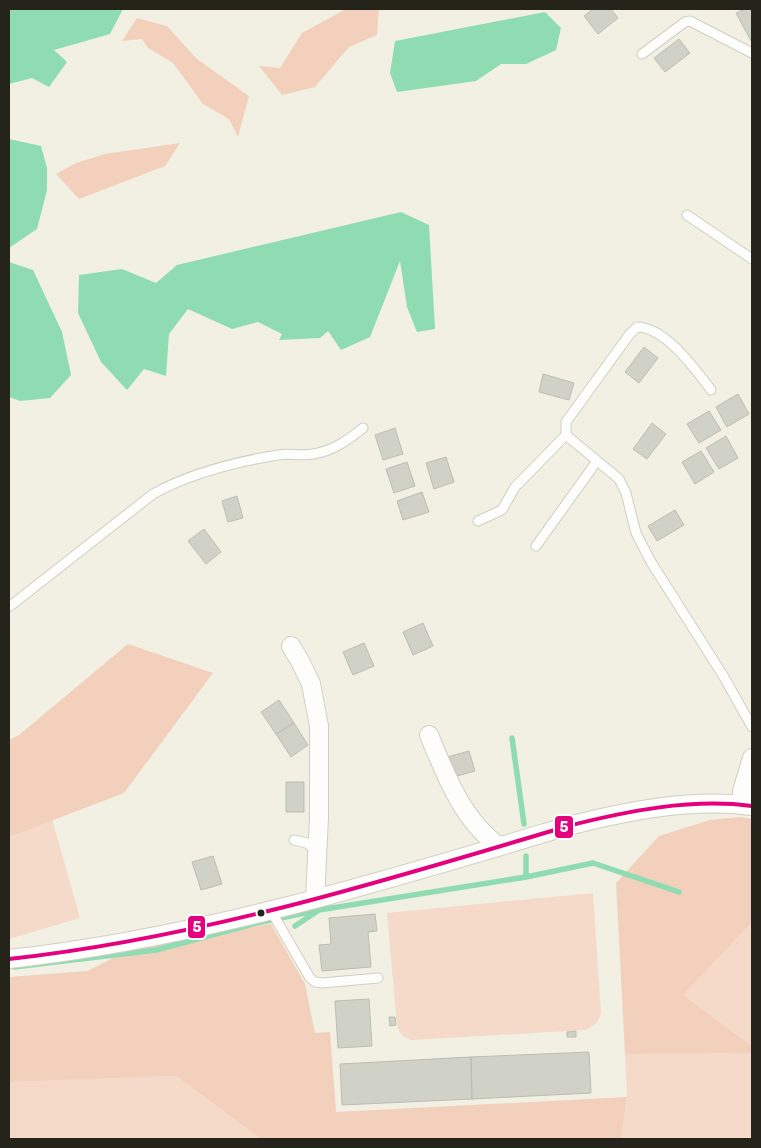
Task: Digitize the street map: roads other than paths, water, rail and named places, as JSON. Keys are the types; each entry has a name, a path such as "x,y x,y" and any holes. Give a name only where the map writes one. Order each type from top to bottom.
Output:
{"street":[{"path":"290,646 311,684 319,726 318,854 315,899"},
{"path":"429,735 444,772 467,813 491,840 499,846"},
{"path":"9,959 115,944 271,911 610,815 655,808 692,805 747,805 742,791 752,758"}],"lane":[{"path":"642,54 685,22 690,21 752,53"},
{"path":"687,215 752,259"},
{"path":"478,521 502,510 515,487 566,435 566,422 570,415 629,335 637,327 645,327 660,335 687,360 711,390"},
{"path":"9,607 153,494 166,487 221,466 280,455 312,455 335,449 363,428"},
{"path":"566,435 619,479 626,492 636,533 651,562 724,676 752,727"},
{"path":"536,546 597,461"},
{"path":"294,840 307,843 318,854"},
{"path":"271,911 310,978 315,982 378,978"}],"waterway":[{"path":"512,738 524,824"},
{"path":"526,856 526,877"},
{"path":"295,926 319,910 526,877 593,863 679,892"},
{"path":"14,967 156,950 253,924 314,911"}]}
